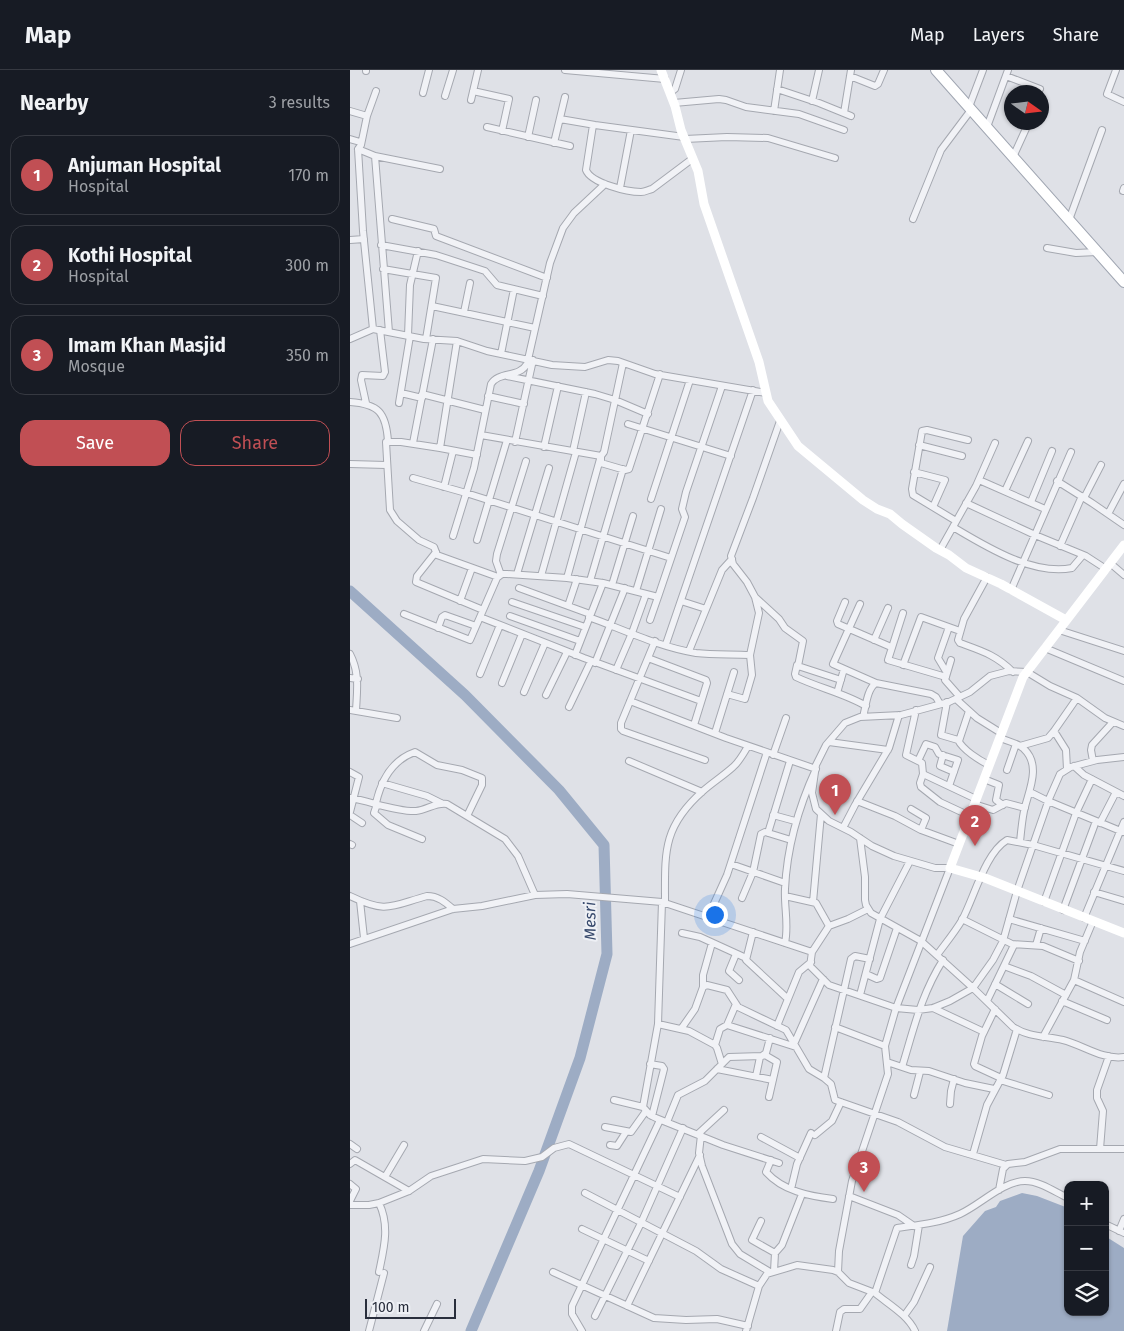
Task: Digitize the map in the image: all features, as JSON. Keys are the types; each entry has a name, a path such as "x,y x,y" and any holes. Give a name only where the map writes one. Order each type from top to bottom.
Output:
{"main road":[{"path":"936,70 946,75 970,109 1124,282"}],"street":[{"path":"423,93 429,70"},
{"path":"446,96 453,70"},
{"path":"471,100 478,70"},
{"path":"565,70 663,74 684,138 698,171 704,204 759,362 768,401 803,452 828,470 863,500 890,514 966,568 987,577 1066,620"},
{"path":"670,93 675,89 681,70"},
{"path":"774,111 780,70"},
{"path":"812,101 819,70"},
{"path":"777,89 847,115 851,73 876,86 884,70"},
{"path":"912,219 941,150 970,109 983,70"},
{"path":"1116,70 1107,94 1124,102"},
{"path":"987,127 1007,73 1032,85"},
{"path":"372,329 358,150 361,146 360,142 367,116 376,91"},
{"path":"473,91 509,99 502,131"},
{"path":"554,143 565,97"},
{"path":"674,103 719,99 735,102 746,107 799,114 844,130"},
{"path":"528,137 536,100"},
{"path":"350,111 367,116"},
{"path":"560,119 684,138 768,138 835,158"},
{"path":"593,125 586,170 593,178 605,184 638,192 652,188 692,159"},
{"path":"487,127 570,146"},
{"path":"620,188 631,130"},
{"path":"1013,157 1025,130"},
{"path":"1069,220 1102,130"},
{"path":"350,140 360,142"},
{"path":"358,150 375,156 440,169"},
{"path":"375,156 389,332"},
{"path":"350,166 358,164"},
{"path":"515,442 529,380 536,328 550,262 567,221 605,184"},
{"path":"392,219 434,229 436,236 547,278"},
{"path":"350,240 364,239"},
{"path":"381,245 436,255 485,271 497,285 543,296"},
{"path":"1047,248 1076,253 1097,252"},
{"path":"399,403 409,336 410,285 418,251"},
{"path":"383,269 436,278 430,339 413,443"},
{"path":"464,312 470,283"},
{"path":"501,354 514,289"},
{"path":"432,306 536,328"},
{"path":"350,339 372,329 380,330 430,339 457,341 487,351 552,365 585,367 608,360 623,362 648,372 766,393"},
{"path":"366,404 361,380 362,375 383,376 385,372 380,330"},
{"path":"440,448 457,341"},
{"path":"453,536 477,455 488,396 493,381 505,375 521,372 531,360"},
{"path":"567,578 604,452 623,362"},
{"path":"601,457 601,463 629,469 660,374"},
{"path":"505,375 586,392 615,400 648,414"},
{"path":"651,499 690,380"},
{"path":"544,447 558,386"},
{"path":"650,620 685,516 683,505 700,446 722,386"},
{"path":"666,644 753,390"},
{"path":"541,576 574,452 586,392"},
{"path":"401,394 447,400 485,410"},
{"path":"488,396 524,404"},
{"path":"350,402 374,407 384,419 388,441 385,444 388,503 393,516 422,542 434,547 439,556 499,576 517,574 602,582 658,597"},
{"path":"727,694 744,699 752,675 750,654 759,618 757,604 747,582 733,564 733,551 754,498 780,421"},
{"path":"628,424 731,456"},
{"path":"968,440 924,430 921,434 912,493 977,541 1023,562 1047,569 1069,568 1074,566 1083,555"},
{"path":"481,435 601,457"},
{"path":"477,540 507,440"},
{"path":"388,441 413,443 477,455"},
{"path":"1005,491 1028,441"},
{"path":"940,550 979,480 995,443"},
{"path":"919,445 962,456"},
{"path":"444,487 454,451"},
{"path":"1031,502 1052,451"},
{"path":"1011,590 1071,452"},
{"path":"404,614 469,640 499,576 496,558 526,461"},
{"path":"350,464 386,465"},
{"path":"1060,546 1101,464"},
{"path":"517,574 549,468"},
{"path":"590,581 623,469"},
{"path":"914,472 945,480 933,507"},
{"path":"413,478 671,558"},
{"path":"979,480 1046,509"},
{"path":"1057,481 1124,525"},
{"path":"1108,514 1124,484"},
{"path":"966,503 1108,566 1124,575"},
{"path":"636,591 661,509"},
{"path":"612,585 633,516"},
{"path":"838,1272 839,1251 852,1181 888,1074 885,1046 896,1008 1023,677 1124,545"},
{"path":"436,552 417,576 416,582 460,601 500,625 701,702"},
{"path":"689,651 722,570 732,559"},
{"path":"460,601 472,568"},
{"path":"987,577 964,619 958,640 960,643 1000,659 1013,672"},
{"path":"568,606 576,579"},
{"path":"575,655 602,582"},
{"path":"518,588 568,606 632,633 689,651 750,654"},
{"path":"569,707 593,662 624,588"},
{"path":"616,670 646,594"},
{"path":"754,597 779,619 787,630 804,642 796,676 866,706"},
{"path":"681,601 706,609"},
{"path":"512,602 585,627"},
{"path":"845,602 837,623 891,647"},
{"path":"860,604 833,663 876,683 931,694 944,703"},
{"path":"874,640 888,608"},
{"path":"903,613 888,660 946,675"},
{"path":"438,628 442,617 445,615 476,626"},
{"path":"510,616 580,641"},
{"path":"904,665 921,617 960,631"},
{"path":"480,674 500,625"},
{"path":"946,675 938,658 950,627"},
{"path":"1059,630 1124,651"},
{"path":"502,683 522,634"},
{"path":"655,641 620,723 621,729 705,760"},
{"path":"524,692 545,642"},
{"path":"1045,648 1124,681"},
{"path":"546,695 567,652"},
{"path":"350,654 356,664 358,679 353,711 397,718"},
{"path":"648,658 706,680 694,725"},
{"path":"950,660 945,682 953,688 958,698 969,711 1001,736 1026,750 1030,757 1033,771 1020,842"},
{"path":"798,665 841,680"},
{"path":"837,693 844,669"},
{"path":"715,733 734,672"},
{"path":"1124,726 1113,722 1077,698 1050,686 1027,672 1013,672 990,676 970,692 944,703 899,715 863,716 845,723 829,742 816,765 812,793 816,809 829,821 872,846 894,856 935,868 950,868 981,877 1124,933"},
{"path":"350,678 358,679"},
{"path":"863,716 872,686 876,683"},
{"path":"1018,745 1048,738 1077,698"},
{"path":"630,701 816,770"},
{"path":"944,703 941,735 959,741"},
{"path":"916,710 905,753 907,756 922,763 921,786 940,802 970,816"},
{"path":"969,711 959,741 961,746 976,759 989,765"},
{"path":"843,828 888,750 899,715"},
{"path":"708,917 731,864 770,754 786,718"},
{"path":"1093,761 1091,750 1093,743 1113,722"},
{"path":"1054,731 1066,750 1071,767 1124,796"},
{"path":"829,742 888,750"},
{"path":"918,761 926,744 935,747 936,752 958,761 949,786"},
{"path":"605,1127 626,1132 632,1131 644,1109 658,1024 668,839 684,811 702,792 732,768 747,745"},
{"path":"1007,770 1018,745"},
{"path":"422,839 388,825 374,813 382,783 392,768 400,760 415,752 443,767 462,770 482,778 483,782 468,816"},
{"path":"943,755 940,766 954,772"},
{"path":"868,909 829,926 812,952 810,966 829,985 896,1008 918,1010 932,1008 950,1001 973,988 993,960 1003,941 1048,801 1060,774 1071,767 1093,761 1124,757"},
{"path":"768,833 790,761"},
{"path":"629,762 702,792"},
{"path":"785,943 787,927 785,883 791,840 804,793 816,770"},
{"path":"350,772 359,777 352,798 350,813 355,820 362,823"},
{"path":"923,774 993,810 1007,804 1025,808"},
{"path":"984,779 999,785 996,800 1003,805"},
{"path":"1044,902 1076,813 1092,779"},
{"path":"382,783 447,804 505,839 518,856 535,895"},
{"path":"1030,792 1122,832"},
{"path":"1063,910 1098,822 1116,792"},
{"path":"352,798 416,811 441,803"},
{"path":"857,801 895,816 921,830 959,844"},
{"path":"911,809 926,818 921,830"},
{"path":"813,902 821,814"},
{"path":"773,815 795,821"},
{"path":"1043,1037 1074,980 1094,892 1122,832 1124,822"},
{"path":"742,898 753,872 761,834 768,833 791,840"},
{"path":"860,838 865,877 865,900 868,909 880,918 921,941 1017,1029 1030,1034 1064,1041 1109,1056 1124,1057"},
{"path":"937,955 962,919 981,877 1003,843 1012,840 1124,871"},
{"path":"860,996 880,918 910,861"},
{"path":"731,864 785,883"},
{"path":"1094,892 1124,901"},
{"path":"350,944 454,909 482,906 535,895 567,894 664,902 812,952"},
{"path":"350,896 374,906 393,906 422,897 432,896 442,899 454,909"},
{"path":"785,896 813,902 819,906 829,926"},
{"path":"360,901 364,938"},
{"path":"962,919 1014,945 1036,945 1079,961"},
{"path":"1009,919 1084,941"},
{"path":"866,974 880,978 897,928"},
{"path":"1036,945 1041,928"},
{"path":"754,932 746,958 747,962 788,999"},
{"path":"682,933 700,937 746,958"},
{"path":"681,1029 694,1009 703,986 703,975 712,943"},
{"path":"987,1001 1014,945"},
{"path":"736,954 729,971 739,980"},
{"path":"824,1078 852,957 870,959"},
{"path":"902,1067 918,1010 930,980 943,960"},
{"path":"777,1026 799,972 811,962"},
{"path":"1004,966 1031,976 1064,998 1107,1020"},
{"path":"795,1045 823,979"},
{"path":"1074,980 1124,1002"},
{"path":"995,984 1028,1004"},
{"path":"703,986 707,985 727,990 736,1004 786,1030 809,1069 831,1084 835,1100 875,1113 914,1129 945,1147 1006,1165 1025,1162 1054,1150 1124,1149"},
{"path":"715,1045 720,1030 726,1025 736,1004"},
{"path":"932,1008 984,1032"},
{"path":"995,1009 984,1032 975,1066 1001,1079 1049,1095"},
{"path":"658,1024 689,1031 715,1045 718,1048 720,1066"},
{"path":"726,1025 795,1045"},
{"path":"835,1028 885,1046"},
{"path":"973,1154 987,1105 1001,1079 1017,1029"},
{"path":"756,1076 770,1038"},
{"path":"582,1331 571,1309 635,1175 678,1095 705,1081 730,1057 762,1056 777,1062 769,1097"},
{"path":"1100,1149 1103,1112 1097,1098 1097,1090 1109,1056"},
{"path":"887,1062 920,1072 929,1071 994,1090"},
{"path":"650,1064 662,1066 664,1069 652,1116"},
{"path":"720,1066 773,1080"},
{"path":"914,1096 920,1072"},
{"path":"950,1104 954,1079"},
{"path":"614,1100 644,1109 652,1116 663,1121 779,1163"},
{"path":"791,1189 800,1158 813,1134 832,1121 840,1102"},
{"path":"724,1110 700,1135 700,1156 712,1194 735,1249 740,1254 772,1272"},
{"path":"595,1316 642,1222 683,1128"},
{"path":"610,1145 617,1146 626,1132"},
{"path":"761,1137 800,1158"},
{"path":"350,1144 357,1149"},
{"path":"350,1184 356,1189 350,1203 369,1205 409,1191 431,1176 446,1170 483,1159 524,1161 542,1157 554,1148 569,1144 680,1197"},
{"path":"385,1177 404,1145"},
{"path":"628,1306 700,1156"},
{"path":"350,1164 355,1160 409,1191"},
{"path":"771,1160 766,1171 767,1174 802,1194 833,1200"},
{"path":"999,1190 1003,1169 1006,1165"},
{"path":"836,1331 840,1312 844,1309 860,1308 873,1292 897,1228 940,1221 961,1214 999,1190 1017,1182 1026,1181 1042,1185 1064,1196"},
{"path":"585,1193 696,1251 721,1269 759,1286"},
{"path":"772,1272 775,1253 782,1245 802,1194"},
{"path":"849,1196 898,1215 917,1225"},
{"path":"369,1331 382,1273 386,1237 384,1214 379,1203"},
{"path":"1109,1226 1122,1232 1124,1219"},
{"path":"761,1221 752,1240 775,1253"},
{"path":"911,1265 914,1258 917,1225"},
{"path":"582,1229 649,1261"},
{"path":"553,1272 650,1317 660,1319 717,1319 747,1328 763,1278 772,1272 805,1265 838,1272 849,1283 873,1292 904,1316 915,1331"},
{"path":"904,1316 916,1298 930,1267"},
{"path":"424,1331 437,1304"}],"water":[{"path":"1022,1193 1037,1196 1064,1206 1064,1316 1109,1316 1109,1239 1124,1248 1124,1331 947,1331 963,1236 985,1211 996,1207 1000,1201"}],"waterway":[{"name":"Mesri","path":"350,591 465,695 559,790 604,845 607,954 580,1058 539,1171 471,1331"}],"place":[{"name":"Anjuman Hospital","path":"835,815"},
{"name":"Kothi Hospital","path":"975,846"},
{"name":"Imam Khan Masjid","path":"864,1192"}]}
